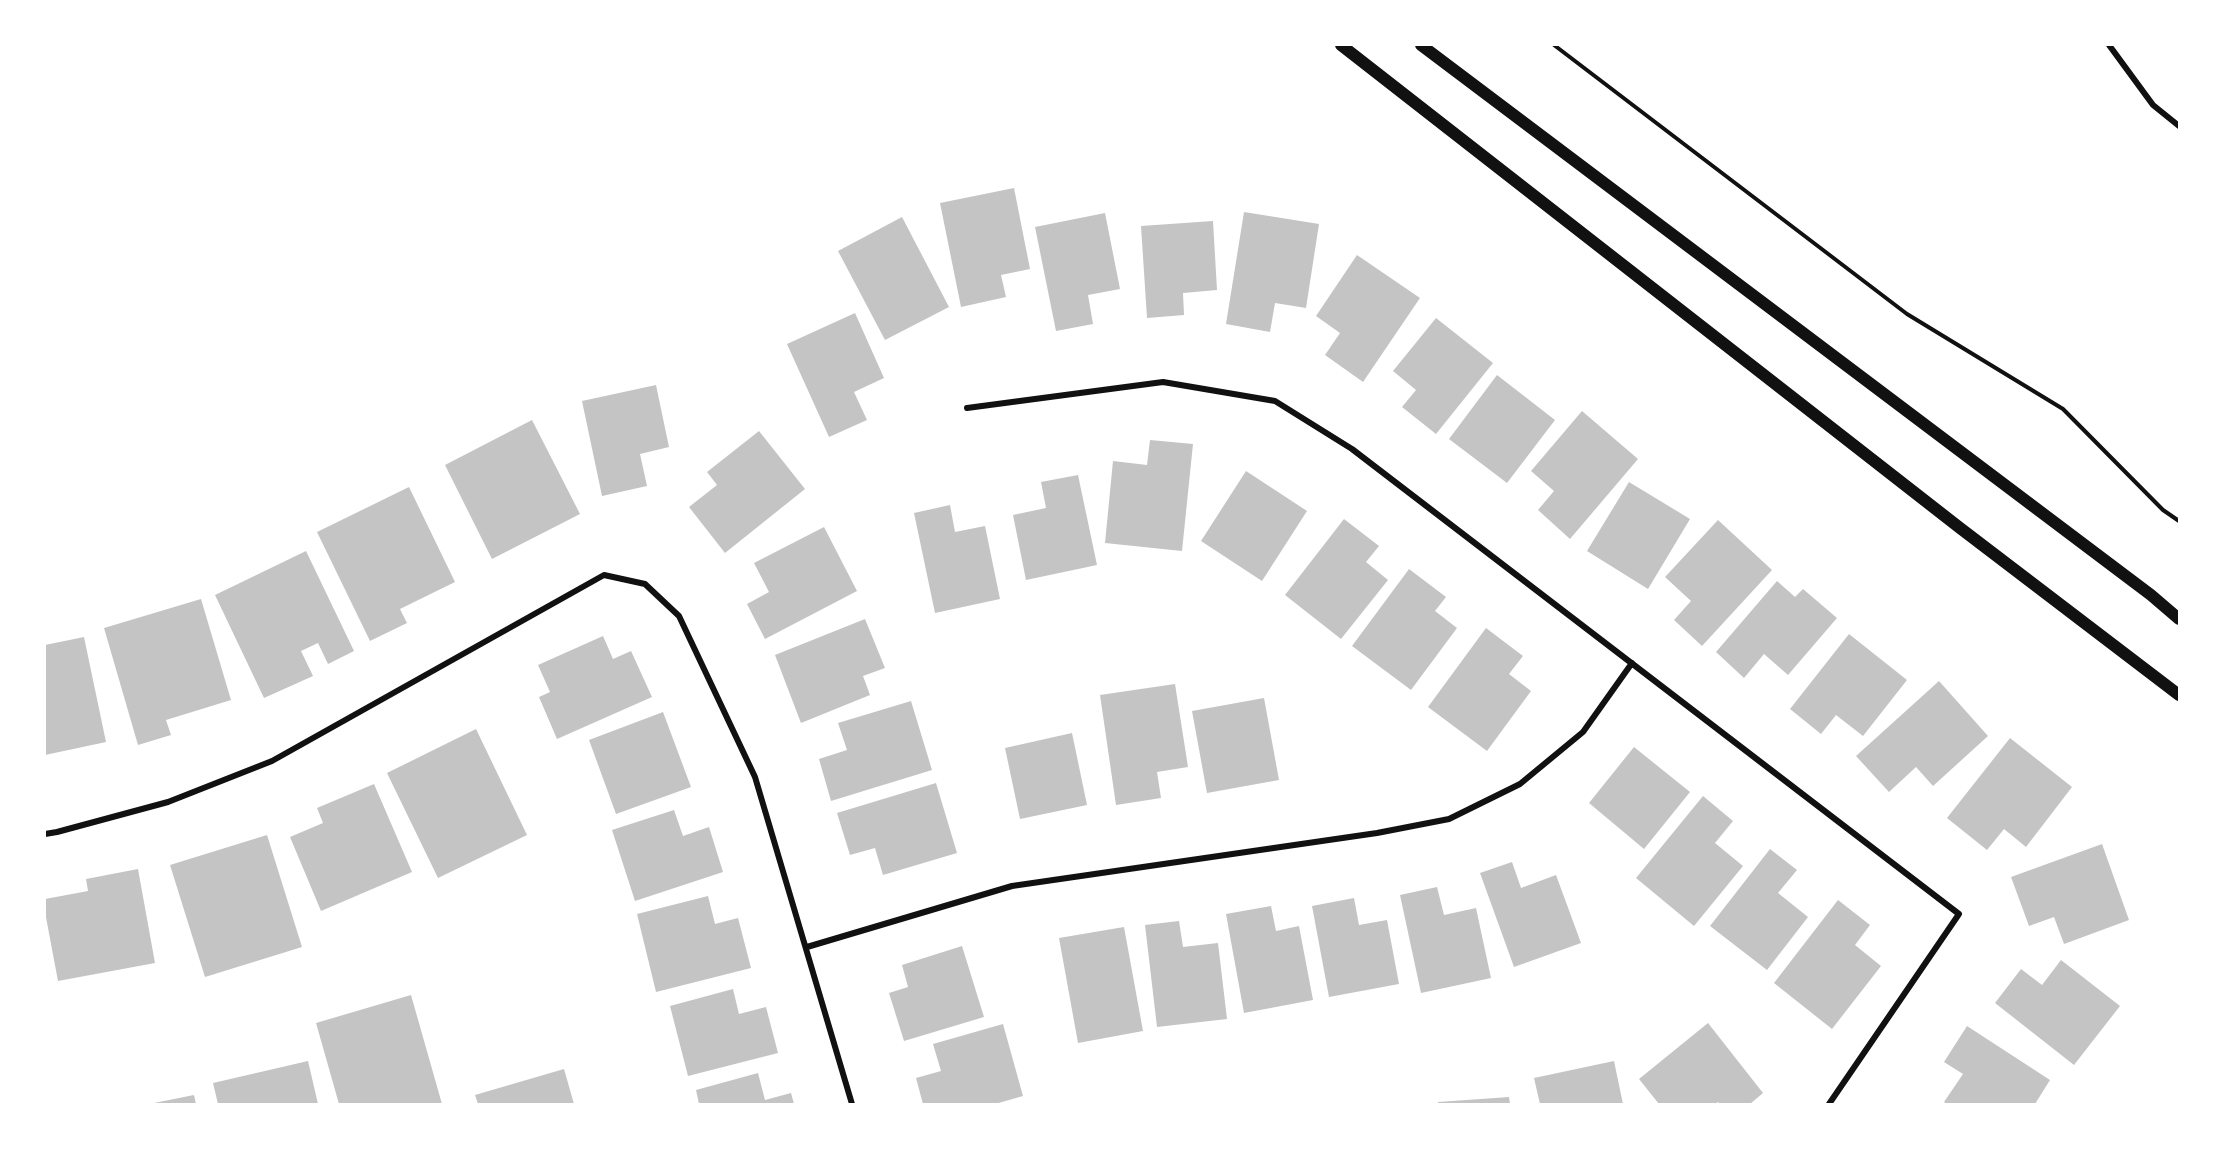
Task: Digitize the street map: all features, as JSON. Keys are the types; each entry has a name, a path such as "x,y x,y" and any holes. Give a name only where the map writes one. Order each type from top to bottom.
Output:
{"main road":[{"path":"1341,45 1960,528 2179,695"},
{"path":"1421,45 2151,595 2179,619"}],"street":[{"path":"2109,45 2153,105 2179,126"},
{"path":"967,408 1163,382 1275,401 1352,449 1959,914 1828,1104"},
{"path":"45,834 168,802 272,761 603,575 645,584 679,616 755,777 852,1104"},
{"path":"807,947 1012,886 1377,833 1449,819 1520,784 1583,732 1632,663"}],"path":[{"path":"1554,45 1907,314 2063,410 2163,510 2179,521"}],"building":[{"path":"1014,188 1030,269 1001,275 1006,297 961,307 940,203"},
{"path":"1244,212 1319,224 1306,308 1275,303 1270,332 1226,324"},
{"path":"1105,213 1120,289 1088,295 1093,324 1056,331 1035,227"},
{"path":"902,217 949,307 885,340 838,251"},
{"path":"1213,221 1217,290 1183,293 1184,315 1147,318 1141,226"},
{"path":"1357,255 1420,298 1363,382 1325,355 1340,333 1316,316"},
{"path":"855,313 884,378 854,392 867,420 829,437 787,344"},
{"path":"1436,318 1493,363 1436,434 1402,407 1416,390 1393,371"},
{"path":"1497,375 1555,420 1507,483 1449,439"},
{"path":"656,385 669,447 640,454 647,486 602,496 582,401"},
{"path":"1582,411 1638,459 1570,539 1538,510 1554,491 1531,471"},
{"path":"532,420 580,514 492,559 445,465"},
{"path":"759,431 805,489 725,553 689,507 717,485 707,472"},
{"path":"1150,440 1193,444 1182,551 1105,543 1113,461 1147,465"},
{"path":"1246,471 1307,511 1262,581 1201,541"},
{"path":"1078,475 1097,565 1026,580 1013,515 1046,508 1041,482"},
{"path":"1629,482 1690,519 1648,589 1587,551"},
{"path":"409,487 455,582 400,609 407,623 370,641 317,532"},
{"path":"950,505 955,532 985,526 1000,599 935,613 914,513"},
{"path":"1344,519 1379,546 1366,562 1388,580 1341,639 1285,595"},
{"path":"1718,520 1772,570 1702,646 1674,620 1691,601 1665,577"},
{"path":"824,527 857,591 765,639 747,604 769,592 754,563"},
{"path":"306,551 354,651 328,664 318,643 301,651 313,676 264,698 215,595"},
{"path":"1409,569 1446,597 1435,611 1457,628 1411,690 1352,646"},
{"path":"1777,581 1795,597 1803,589 1837,618 1788,675 1764,654 1744,678 1716,652"},
{"path":"201,599 231,700 166,720 171,735 138,745 104,628"},
{"path":"865,619 885,668 863,676 870,695 801,723 775,655"},
{"path":"1486,628 1523,656 1509,674 1531,691 1487,751 1428,707"},
{"path":"1849,634 1907,680 1863,736 1836,715 1821,734 1790,709"},
{"path":"603,636 613,659 631,651 652,697 557,739 539,697 550,692 538,665"},
{"path":"84,637 106,742 45,755 45,645"},
{"path":"1939,681 1988,736 1933,786 1916,767 1889,792 1856,756"},
{"path":"1175,684 1188,767 1157,772 1161,798 1116,805 1100,695"},
{"path":"1264,698 1279,780 1207,793 1192,711"},
{"path":"911,701 932,770 831,801 819,759 847,750 838,723"},
{"path":"663,712 691,787 616,814 589,740"},
{"path":"476,729 527,835 438,878 387,773"},
{"path":"1072,733 1087,805 1020,819 1005,748"},
{"path":"2010,738 2072,787 2026,847 2004,829 1987,850 1947,818"},
{"path":"1634,747 1690,792 1644,849 1589,803"},
{"path":"936,783 957,853 883,875 875,848 850,855 837,813"},
{"path":"374,784 412,872 321,911 290,837 323,823 317,808"},
{"path":"1703,796 1733,821 1715,843 1743,866 1694,926 1636,878"},
{"path":"674,810 683,836 709,827 723,872 635,901 612,830"},
{"path":"267,835 302,947 205,977 170,865"},
{"path":"2102,844 2129,920 2064,944 2054,917 2029,926 2011,877"},
{"path":"1770,849 1797,870 1778,893 1808,917 1767,970 1710,926"},
{"path":"1512,862 1521,888 1556,875 1581,943 1514,967 1480,873"},
{"path":"138,869 155,963 58,981 45,912 45,899 88,891 86,879"},
{"path":"1437,887 1444,915 1476,908 1491,978 1421,993 1400,895"},
{"path":"708,896 715,924 738,918 751,968 656,992 637,914"},
{"path":"1354,898 1359,925 1387,920 1399,984 1329,997 1312,906"},
{"path":"1838,900 1870,925 1855,945 1881,966 1832,1029 1774,983"},
{"path":"1271,906 1276,931 1299,926 1313,1000 1244,1013 1226,914"},
{"path":"1179,921 1183,947 1218,943 1227,1019 1157,1027 1145,925"},
{"path":"1124,927 1143,1031 1078,1043 1059,938"},
{"path":"962,946 984,1017 904,1041 889,993 908,987 902,965"},
{"path":"2061,960 2120,1006 2074,1065 1995,1003 2021,969 2042,985"},
{"path":"733,989 739,1014 766,1007 778,1053 688,1076 670,1006"},
{"path":"411,995 442,1104 339,1104 316,1023"},
{"path":"1708,1023 1763,1093 1750,1104 1720,1104 1718,1102 1715,1104 1659,1104 1639,1079"},
{"path":"1003,1024 1023,1096 995,1104 923,1104 916,1078 941,1071 933,1044"},
{"path":"1967,1026 2050,1080 2035,1104 1947,1104 1944,1102 1963,1074 1944,1062"},
{"path":"308,1061 318,1104 218,1104 213,1083"},
{"path":"1614,1061 1623,1104 1540,1104 1534,1078"},
{"path":"564,1069 574,1104 478,1104 475,1095"},
{"path":"758,1073 765,1100 791,1093 794,1104 699,1104 696,1090"},
{"path":"194,1095 196,1104 154,1104 154,1103"},
{"path":"1509,1097 1510,1104 1438,1104 1438,1102"}]}
